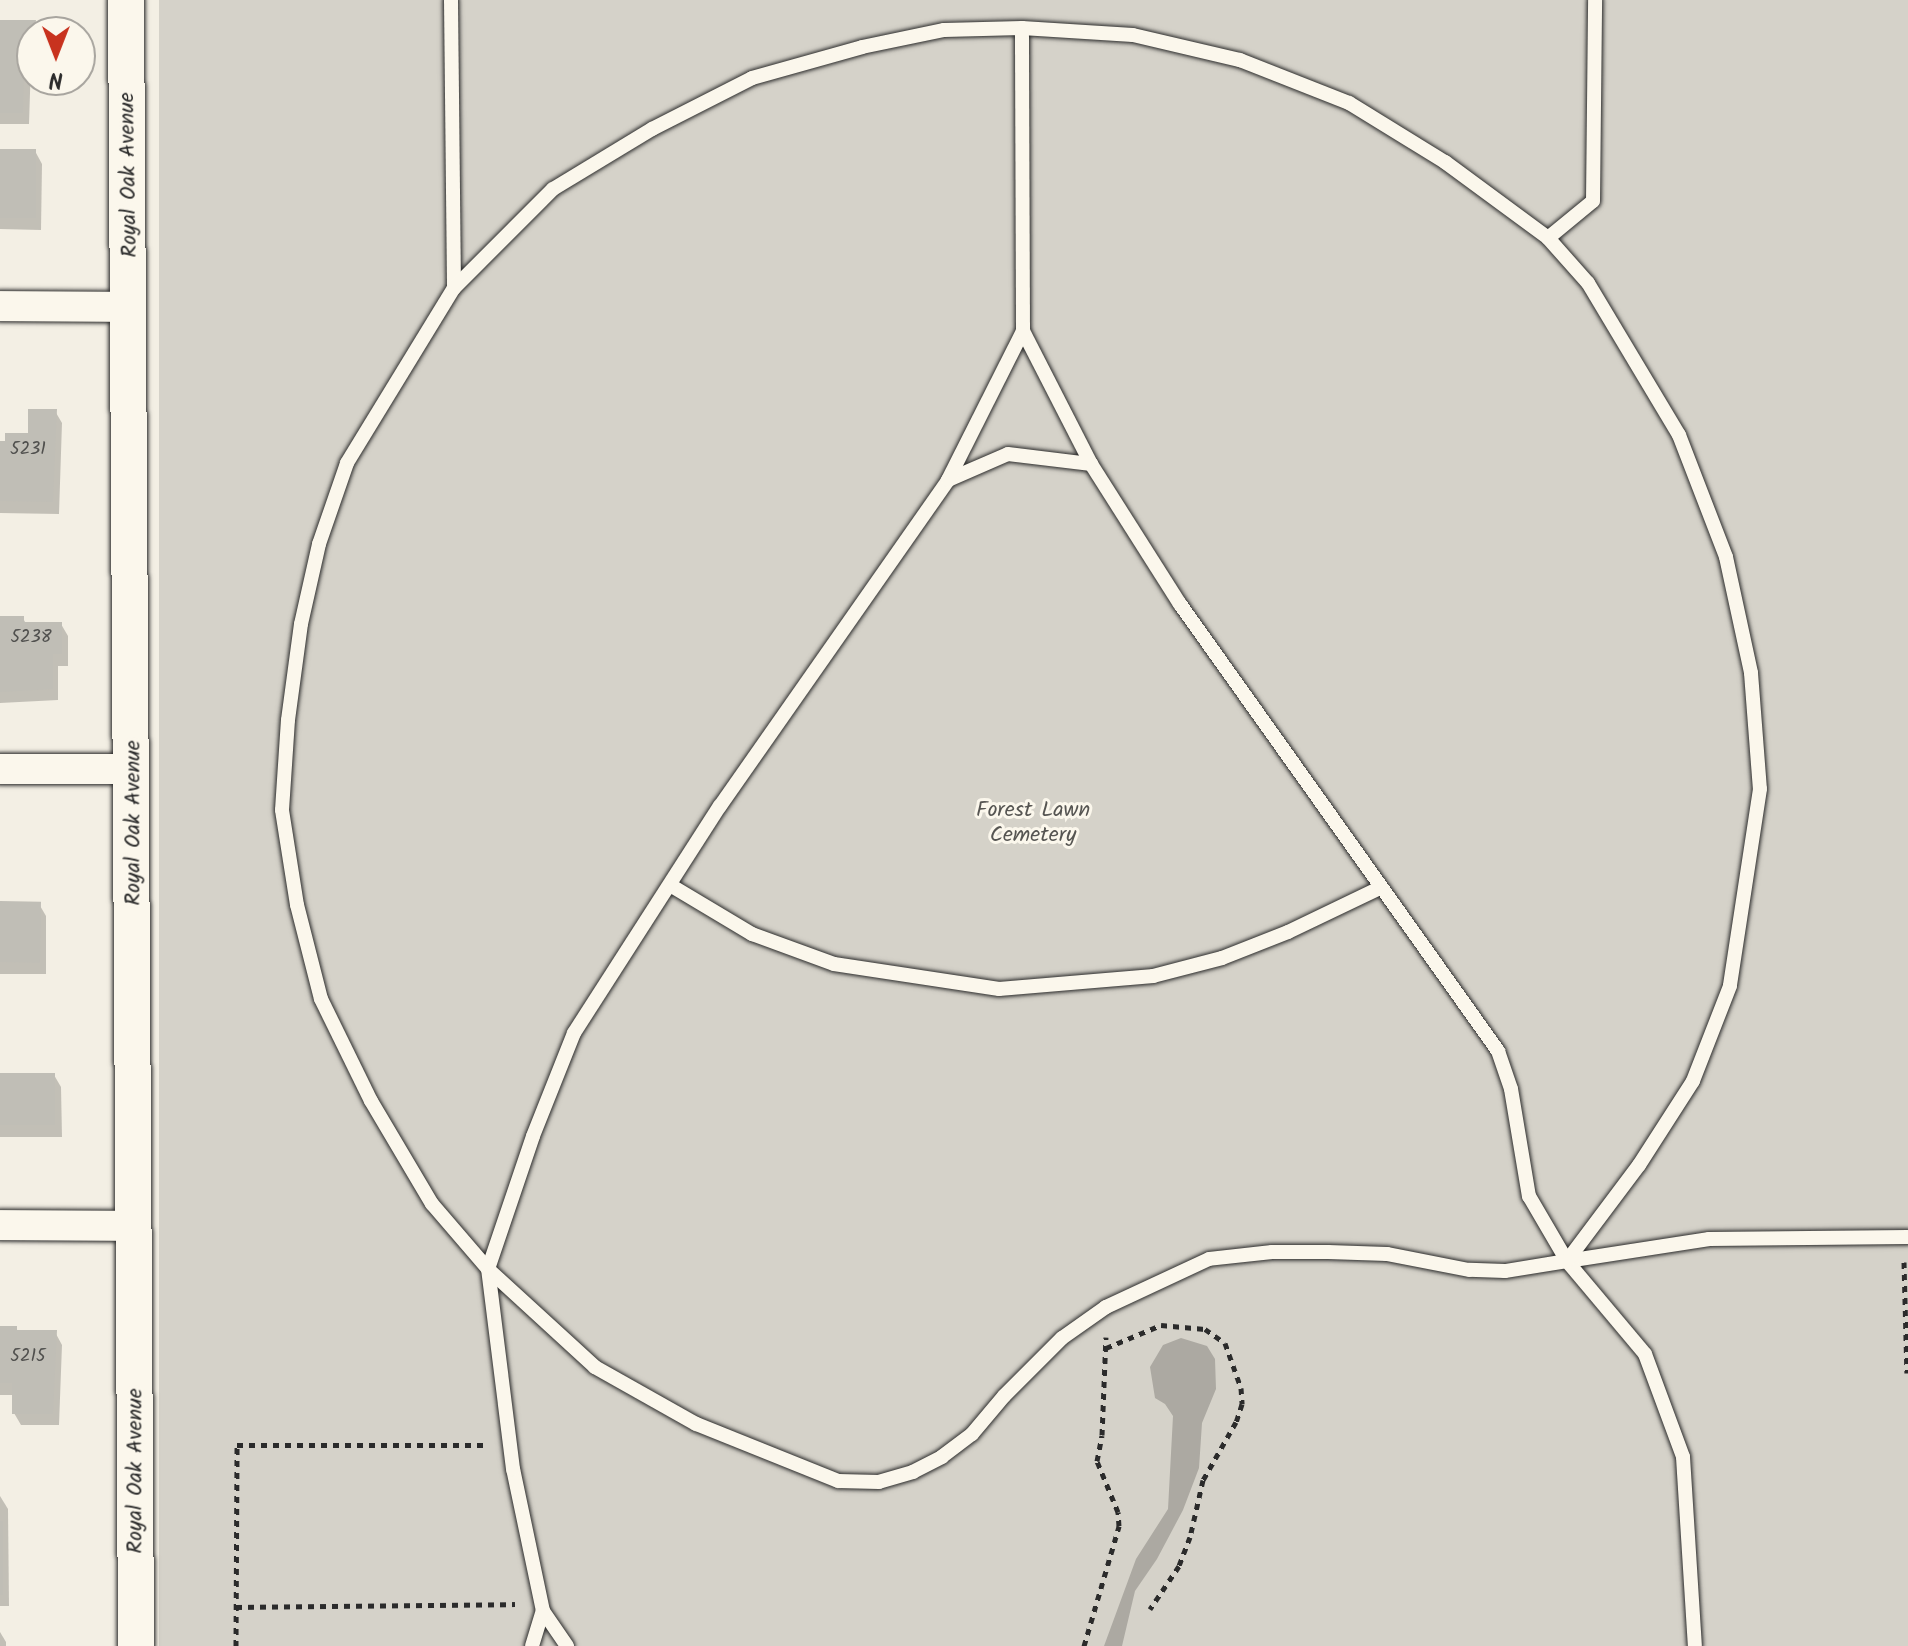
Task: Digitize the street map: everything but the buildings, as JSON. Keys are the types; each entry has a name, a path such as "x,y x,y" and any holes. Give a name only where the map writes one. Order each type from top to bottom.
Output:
{"street":[{"name":"Royal Oak Avenue","path":"126,0 134,769 136,1646"},
{"path":"0,306 130,307"},
{"path":"0,769 134,769"},
{"path":"0,1225 136,1226"}],"lane":[{"path":"451,0 454,288"},
{"path":"1548,238 1593,201 1595,0"},
{"path":"1022,28 1023,331 1091,464 1180,604 1498,1051 1511,1089 1529,1196 1567,1261 1645,1354 1683,1457 1695,1646"},
{"path":"1567,1261 1639,1165 1693,1081 1730,986 1760,789 1751,673 1721,543 1679,435 1588,283 1548,238 1445,162 1349,103 1240,60 1133,35 1022,28 944,30 862,47 752,78 652,129 553,189 454,288 347,463 319,544 301,624 288,720 282,810 297,905 321,999 371,1101 432,1204 488,1269 595,1367 696,1424 806,1470 858,1483 913,1472 942,1457 972,1434 1004,1396 1062,1338 1106,1307 1209,1259 1272,1252 1387,1254 1469,1270 1505,1271 1709,1239 1906,1237"},
{"path":"567,1646 542,1607 510,1445 488,1269 533,1136 574,1033 720,806 948,480 1023,331"},
{"path":"948,480 1008,454 1091,464"},
{"path":"670,885 752,934 834,964 999,989 1153,976 1248,948 1380,888"},
{"path":"532,1646 542,1607"}],"path":[{"path":"1906,1237 1907,1373"},
{"path":"1084,1646 1119,1526 1118,1512 1097,1461 1102,1435 1106,1307"},
{"path":"1106,1348 1161,1325 1205,1329 1225,1343 1241,1388 1242,1404 1236,1422 1203,1480 1190,1537 1179,1566 1150,1609"},
{"path":"236,1646 237,1445 510,1445"},
{"path":"236,1607 542,1607"}],"green space":[{"name":"Forest Lawn Cemetery","path":"159,0 1908,0 1908,1646 159,1646"}],"shaded area":[{"path":"1181,1338 1207,1346 1215,1359 1216,1389 1202,1423 1199,1468 1183,1510 1157,1559 1135,1591 1122,1646 1104,1646 1136,1559 1168,1509 1173,1416 1165,1404 1155,1398 1150,1367 1163,1345"}]}
